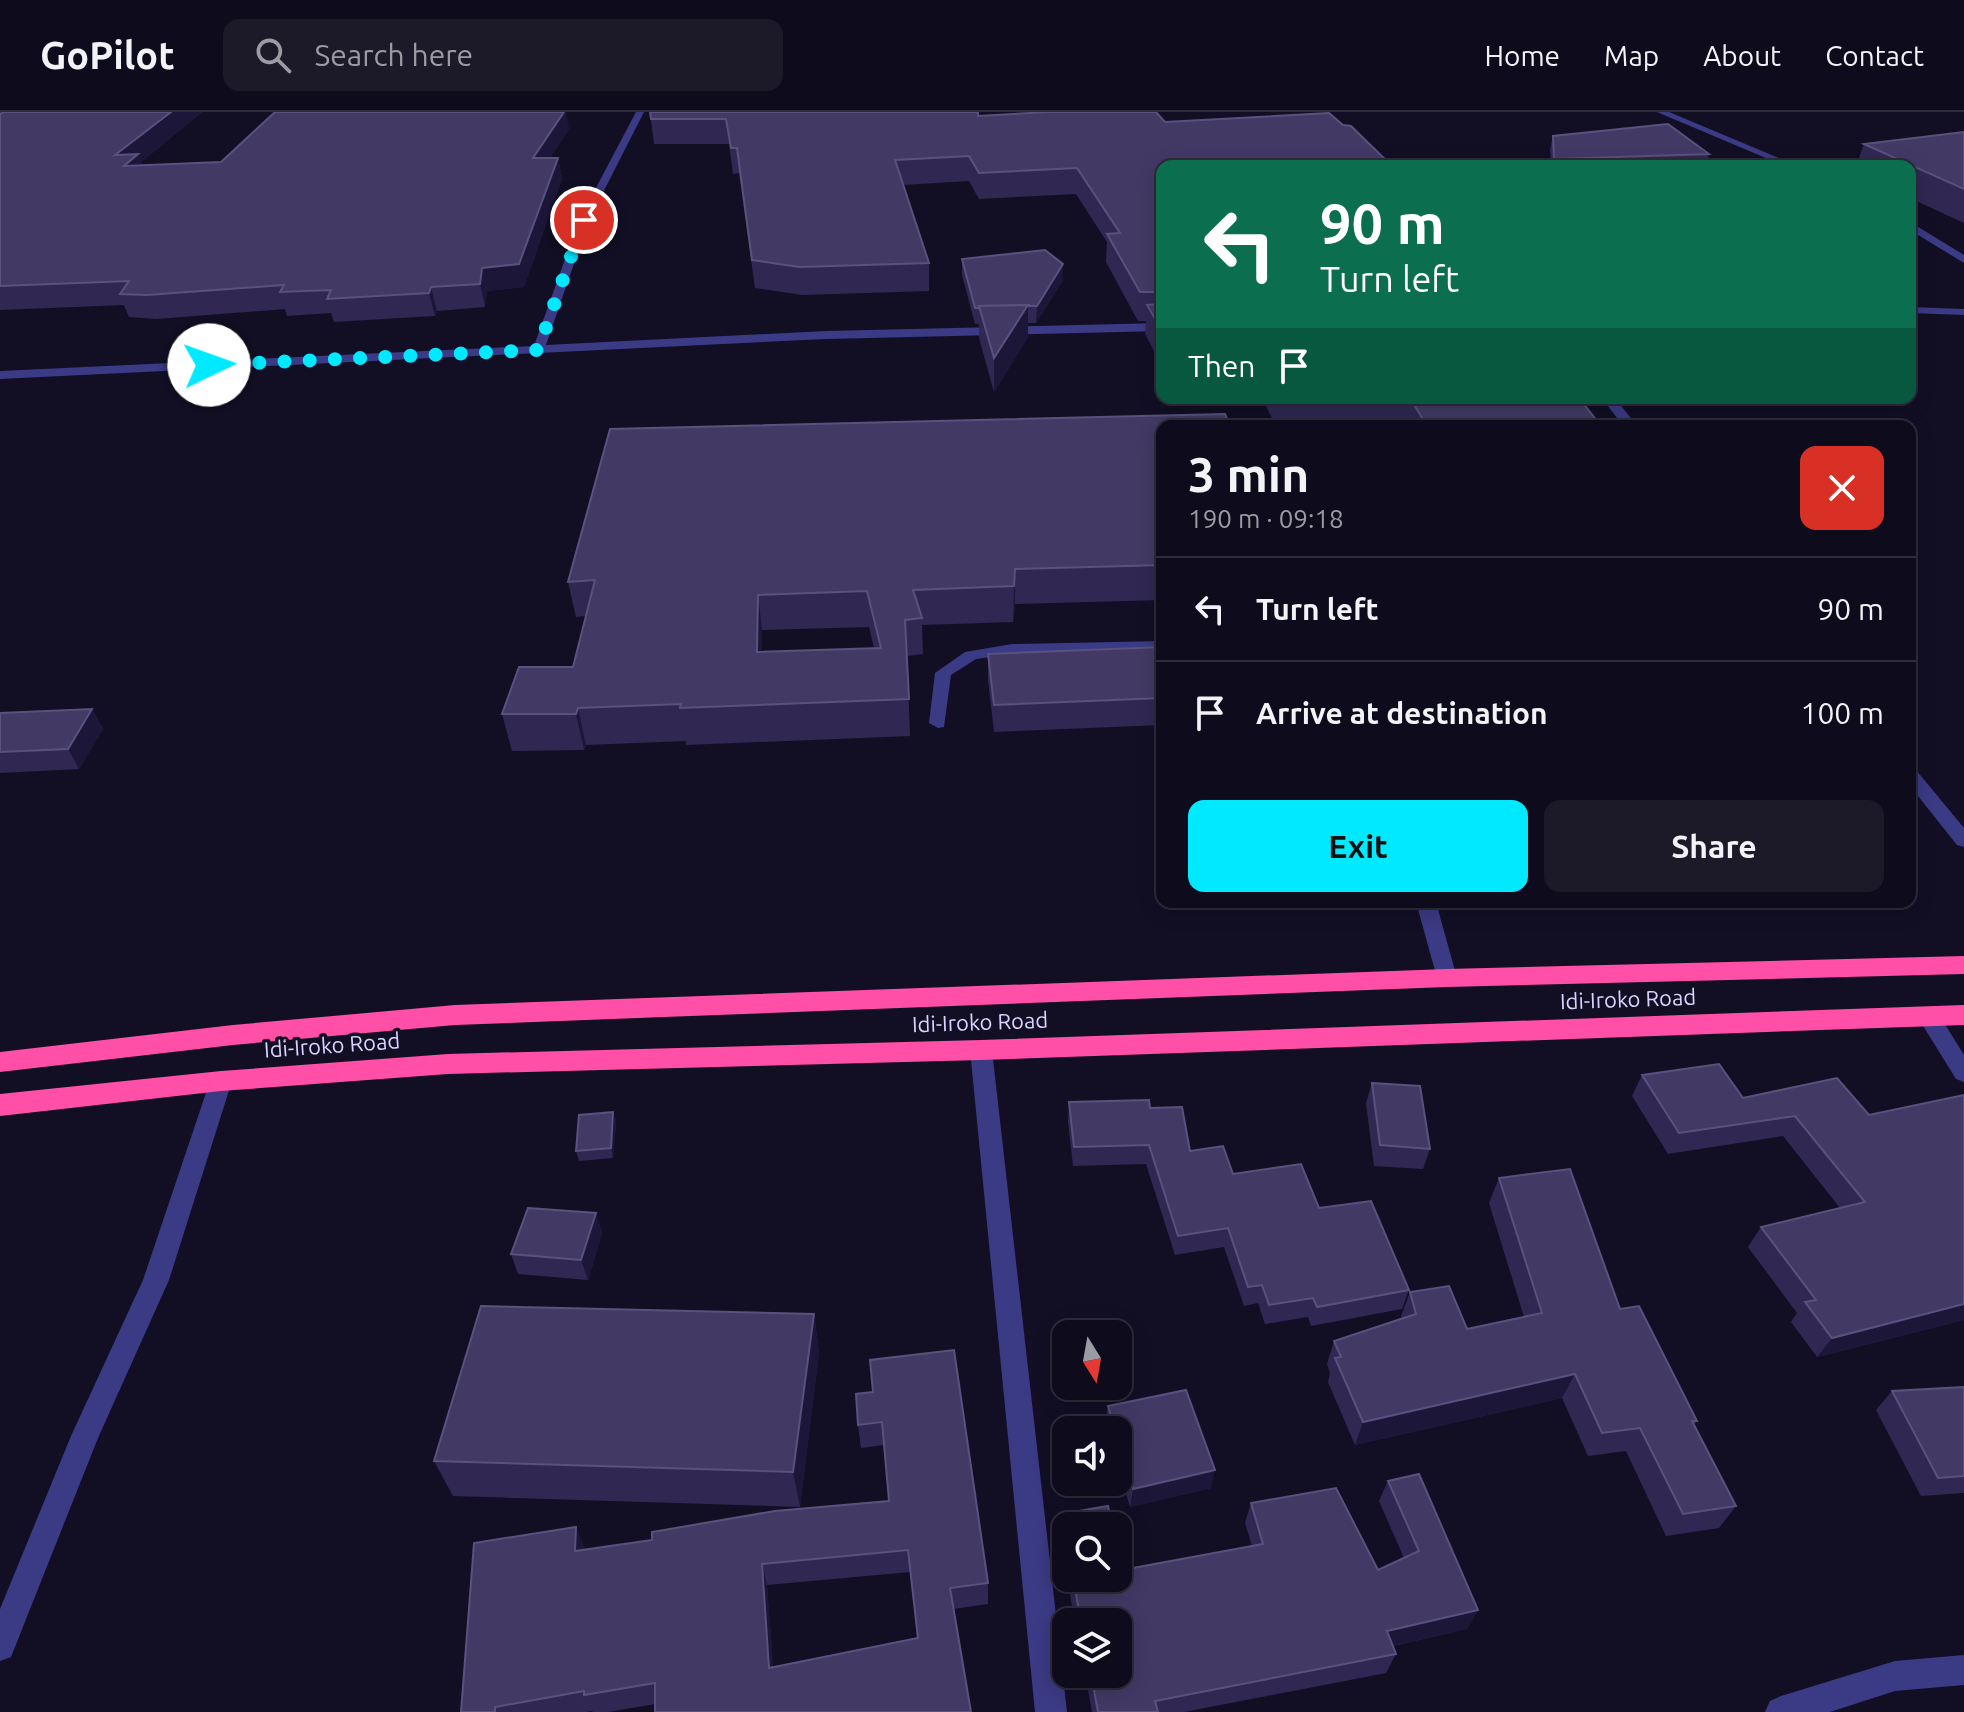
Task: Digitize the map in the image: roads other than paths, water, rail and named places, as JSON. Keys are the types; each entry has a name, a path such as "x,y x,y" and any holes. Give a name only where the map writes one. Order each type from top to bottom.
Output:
{"highway":[{"path":"0,1062 233,1035 455,1015 1447,978 1964,965"},
{"name":"Idi-Iroko Road","path":"0,1105 221,1081 448,1064 981,1050 1964,1015"}],"street":[{"path":"538,350 584,220 640,112"},
{"path":"1661,112 1778,160"},
{"path":"1916,229 1964,260"},
{"path":"1916,310 1964,312"},
{"path":"0,375 841,334 1156,327"},
{"path":"1613,404 1625,420"},
{"path":"938,723 943,673 971,655 1012,649 1156,646"},
{"path":"1916,781 1964,841"},
{"path":"1428,908 1447,978"},
{"path":"1928,1016 1964,1073"},
{"path":"981,1050 1051,1712"},
{"path":"0,1646 85,1436 156,1280 221,1081"},
{"path":"1781,1712 1895,1676 1964,1670"}]}
